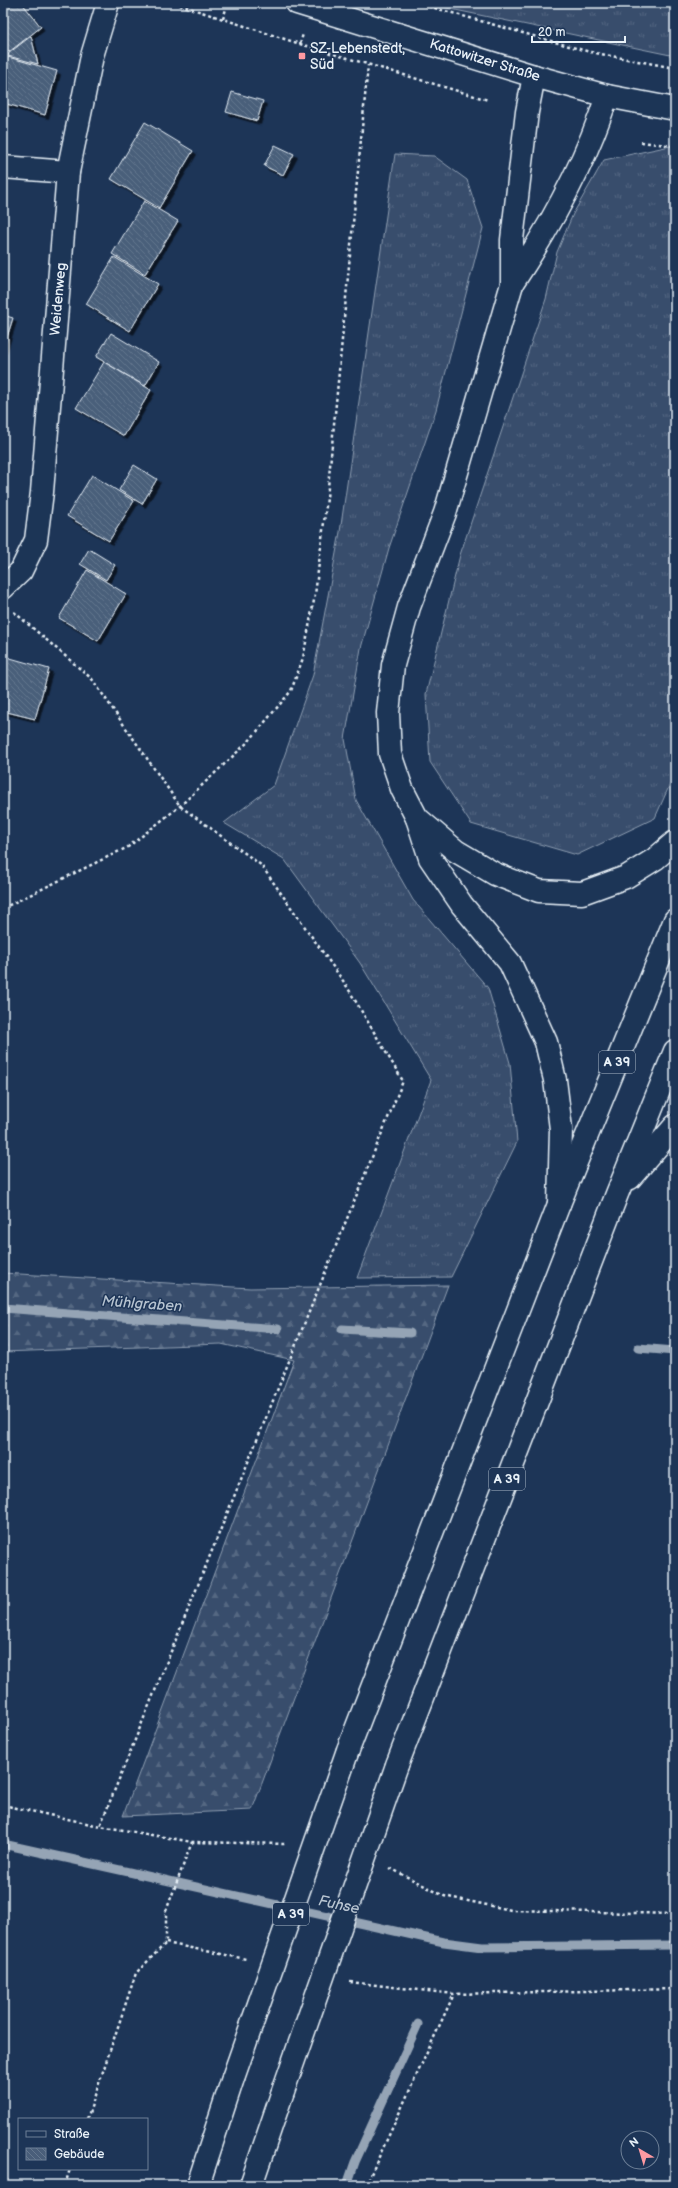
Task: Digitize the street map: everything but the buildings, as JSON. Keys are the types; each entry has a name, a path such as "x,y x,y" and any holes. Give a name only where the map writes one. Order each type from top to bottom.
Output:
{"main road":[{"name":"Weidenweg","path":"6,598 36,540 42,492 68,172 92,56 108,3"},
{"name":"Kattowitzer Straße","path":"297,3 534,76 607,96 675,109"},
{"path":"534,76 527,112 513,232 512,284 445,513 408,607 393,665 388,713 390,754 402,789 417,818 430,858 462,905 510,963 546,1042 555,1080 561,1130 559,1204"},
{"path":"512,284 543,237 596,130 607,96"},
{"path":"3,166 68,172"},
{"path":"417,818 456,851 495,874 539,891 582,893 626,877 655,858 675,842"},
{"name":"A 39","path":"198,2185 233,2078 348,1750 559,1204 675,920"},
{"name":"A 39","path":"251,2185 396,1765 617,1194 675,1051"},
{"path":"617,1194 675,1126"}],"path":[{"path":"174,3 300,44 488,100"},
{"path":"417,3 590,52 675,68"},
{"path":"223,19 226,9"},
{"path":"300,44 303,34"},
{"path":"3,908 128,847 180,806 249,741 291,691 303,658 315,595 327,498 368,65"},
{"path":"641,142 675,146"},
{"path":"6,598 92,679 180,806 261,864 346,985 403,1081 100,1826"},
{"path":"3,1805 100,1826 192,1842 289,1844"},
{"path":"87,2118 136,1973 166,1943 166,1911 183,1862 192,1842"},
{"path":"383,1864 444,1896 511,1910 675,1914"},
{"path":"166,1943 249,1960"},
{"path":"347,1981 454,1994 675,1988"},
{"path":"366,2185 454,1994"},
{"path":"65,2185 70,2170"}],"green space":[{"path":"422,3 675,3 675,56"},
{"path":"675,145 675,773 655,818 577,855 471,824 430,762 426,694 460,555 546,299 557,252 573,214 604,160"},
{"path":"395,154 434,156 467,180 483,228 436,410 389,548 361,648 345,739 356,800 413,900 488,988 510,1063 517,1142 451,1277 357,1278 431,1080 360,963 284,859 224,823 274,785 313,675 340,532"},
{"path":"3,1273 250,1288 448,1285 252,1810 123,1816 294,1360 221,1344 3,1352"}],"waterway":[{"name":"Mühlgraben","path":"3,1308 278,1329"},
{"name":"Mühlgraben","path":"342,1329 410,1333"},
{"name":"Mühlgraben","path":"638,1348 675,1351"},
{"name":"Fuhse","path":"3,1844 444,1942 482,1947 675,1945"},
{"path":"347,2185 355,2162 418,2024"}],"place":[{"name":"SZ-Lebenstedt, Süd","path":"302,56"}]}
